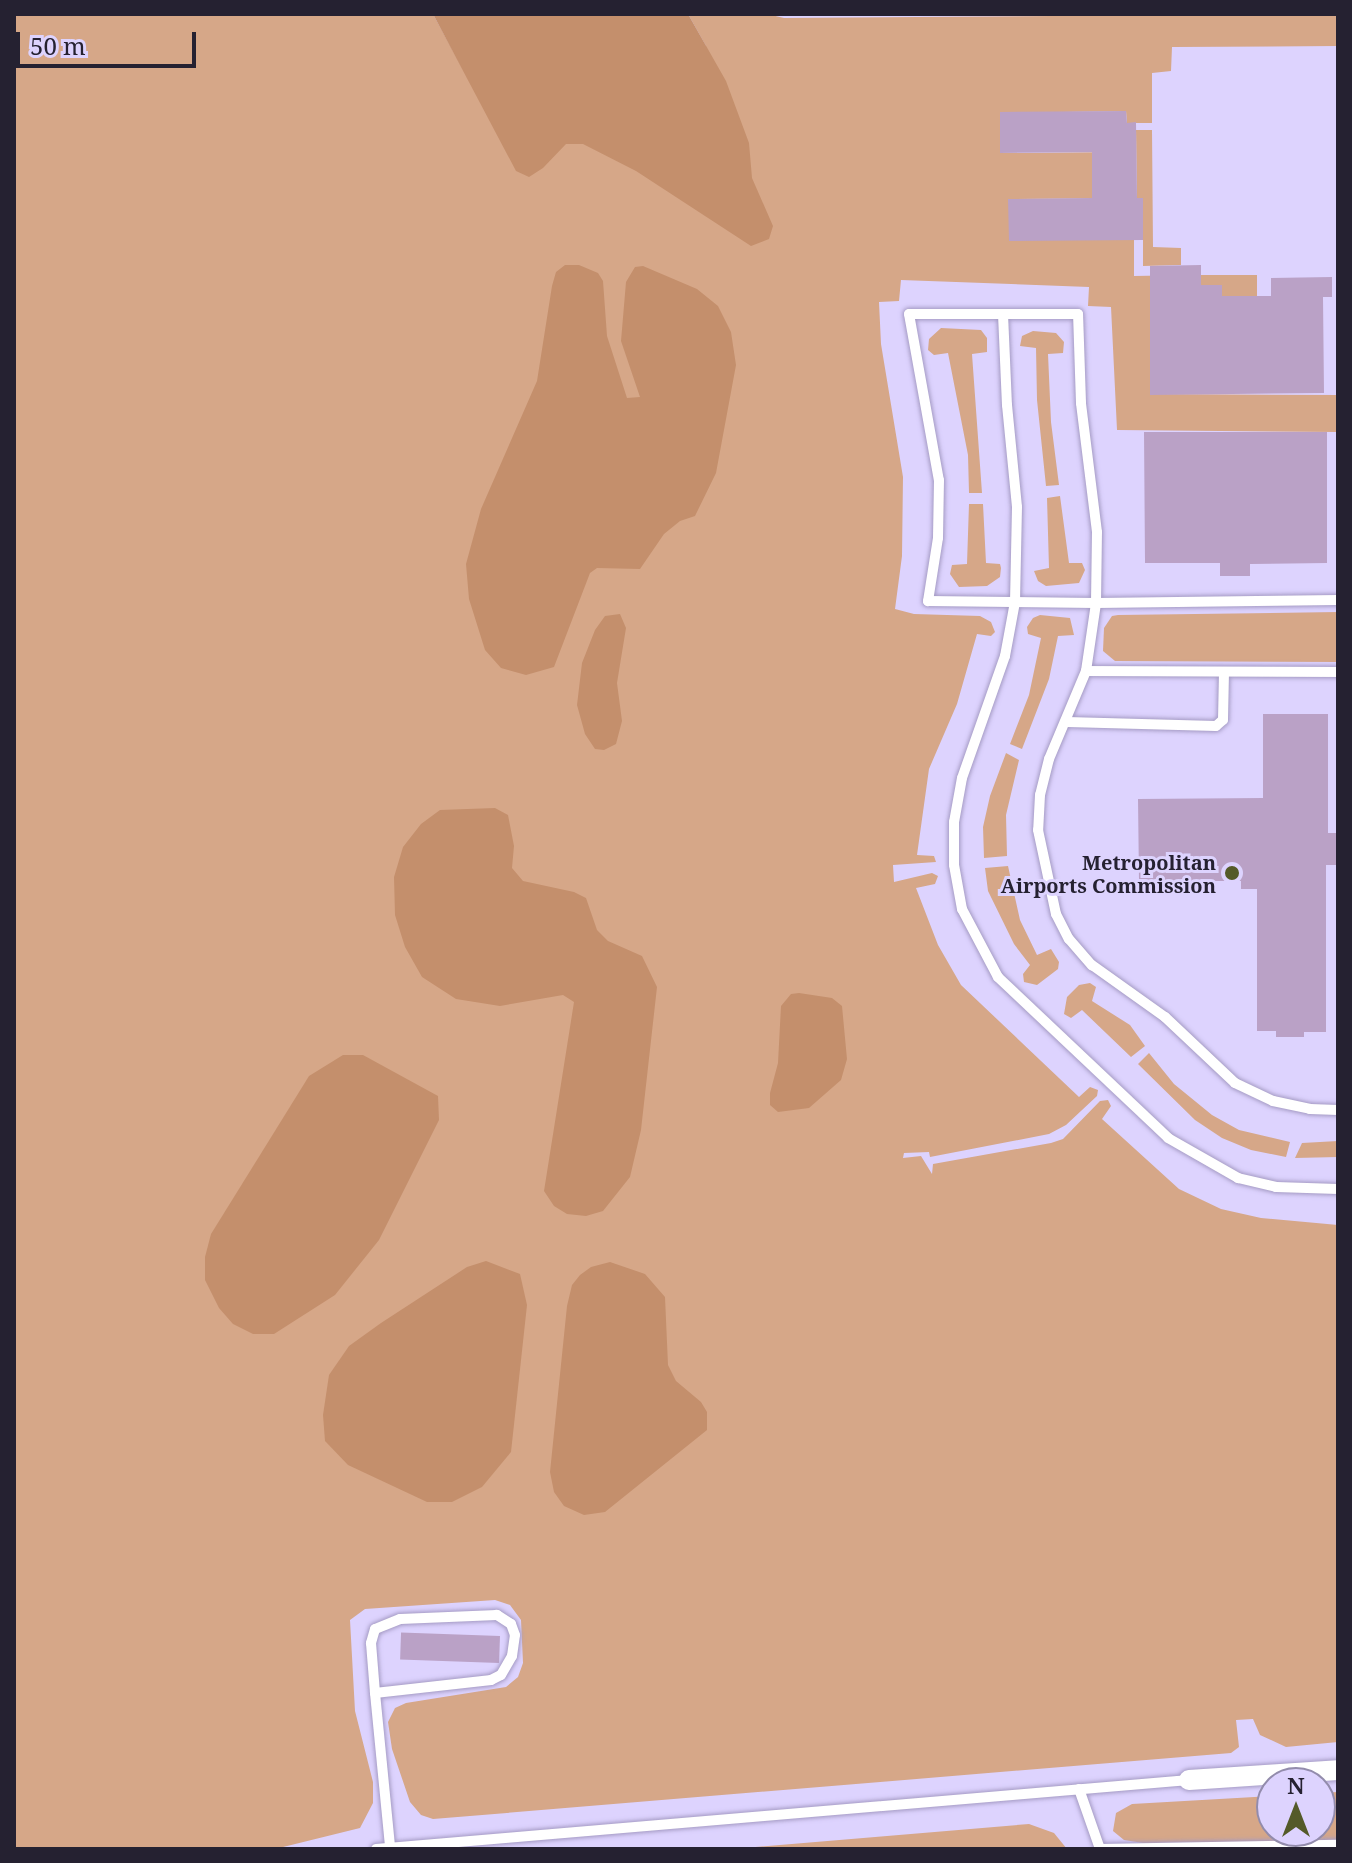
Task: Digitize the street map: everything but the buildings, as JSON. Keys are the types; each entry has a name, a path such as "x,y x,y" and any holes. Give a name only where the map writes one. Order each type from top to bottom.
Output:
{"street":[{"path":"1189,1780 1338,1770"}],"lane":[{"path":"1338,600 1096,603 928,601 938,538 939,480 909,314 1078,314 1081,403 1097,532 1096,603 1086,671 1049,759 1040,795 1038,830 1056,914 1069,939 1092,965 1165,1017 1235,1083 1273,1101 1310,1109 1338,1110"},
{"path":"1003,314 1007,405 1017,507 1015,602 1005,656 987,717 962,778 954,822 954,865 962,909 977,944 998,977 1168,1138 1238,1178 1276,1187 1338,1189"},
{"path":"1086,671 1338,672"},
{"path":"1067,722 1216,726 1223,720 1224,672"},
{"path":"375,1693 491,1680 501,1675 512,1656 515,1635 511,1624 497,1615 400,1619 383,1623 375,1629 371,1643 375,1693 390,1847"},
{"path":"376,1849 1189,1780"},
{"path":"1079,1789 1100,1849 1338,1845"}],"shaded area":[{"path":"14,14 433,14 472,86 706,46 688,14 767,14 784,18 1338,14 1338,46 1172,47 1171,71 1152,73 1152,123 1127,123 1126,111 1000,113 1001,153 1126,152 1126,198 1009,199 1009,240 1134,240 1134,276 1191,275 1150,297 1150,332 1189,358 1150,359 1150,394 1338,395 1338,432 1117,430 1111,307 1088,306 1089,287 901,280 899,301 879,302 881,344 903,477 902,556 895,609 914,614 980,616 991,622 995,632 991,636 977,634 957,704 929,769 917,855 934,856 936,862 893,865 894,882 932,873 938,876 935,884 916,888 938,945 961,985 1079,1097 1090,1087 1098,1090 1097,1096 1066,1125 1049,1134 930,1157 929,1152 904,1153 903,1158 921,1156 932,1174 933,1164 1051,1143 1063,1139 1100,1101 1108,1100 1111,1106 1102,1119 1179,1189 1221,1209 1261,1218 1338,1225 1338,1742 1286,1747 1260,1735 1253,1719 1236,1720 1239,1747 1231,1753 433,1819 421,1815 410,1802 392,1749 388,1722 395,1708 406,1703 506,1687 518,1677 523,1663 521,1620 510,1605 495,1600 365,1609 350,1620 355,1711 373,1782 373,1803 360,1828 275,1849 14,1849"},
{"path":"433,14 688,14 726,81 749,143 752,178 773,226 769,239 751,246 636,171 583,144 566,144 543,168 529,177 516,171"},
{"path":"1136,130 1152,130 1153,247 1181,248 1181,265 1143,266 1143,198 1137,198"},
{"path":"565,265 579,265 598,273 603,281 607,336 627,398 640,397 621,341 626,282 635,267 643,266 697,289 718,306 731,332 736,365 716,473 695,516 680,521 664,534 640,569 597,568 590,573 554,667 526,675 501,668 485,650 469,599 466,564 481,509 537,381 552,286 556,272"},
{"path":"1201,275 1257,275 1257,296 1222,296 1222,285 1201,285"},
{"path":"941,328 981,330 987,338 987,352 972,354 982,493 969,493 968,455 948,353 934,355 928,350 929,339"},
{"path":"1033,331 1056,333 1064,342 1063,353 1048,354 1051,422 1059,485 1046,486 1037,400 1036,348 1020,346 1022,336"},
{"path":"1060,496 1069,563 1082,563 1085,570 1079,583 1046,586 1038,581 1034,571 1049,568 1047,498"},
{"path":"969,504 983,504 986,563 1000,564 1001,568 1000,577 987,586 959,587 950,574 952,565 967,564"},
{"path":"1338,612 1338,662 1115,661 1103,651 1104,628 1112,616 1118,615"},
{"path":"620,614 626,628 617,683 622,721 616,744 604,750 595,749 585,734 577,705 582,663 595,630 605,616"},
{"path":"1040,615 1070,618 1074,635 1058,636 1049,679 1022,749 1010,744 1029,695 1041,638 1028,634 1027,627 1033,618"},
{"path":"1006,753 1019,760 1006,815 1007,856 984,858 983,827 990,796"},
{"path":"495,808 508,815 514,846 512,868 523,881 574,892 586,898 597,930 608,941 642,956 657,987 641,1130 630,1177 603,1211 586,1216 567,1214 554,1206 544,1191 574,1002 563,995 500,1006 456,999 422,977 405,947 395,915 394,877 403,847 421,824 440,810"},
{"path":"1008,866 1020,920 1037,955 1051,949 1059,962 1058,969 1037,985 1024,982 1023,974 1030,965 1014,944 988,891 985,868"},
{"path":"1090,983 1096,987 1092,1001 1130,1025 1145,1046 1131,1057 1082,1010 1071,1018 1064,1014 1067,997 1079,985"},
{"path":"791,994 832,998 842,1006 847,1059 841,1080 809,1108 778,1112 770,1105 770,1093 778,1063 781,1006"},
{"path":"1149,1053 1174,1084 1212,1115 1239,1130 1290,1142 1286,1157 1251,1150 1222,1138 1195,1120 1138,1064"},
{"path":"343,1055 363,1055 438,1096 439,1120 379,1240 335,1295 274,1334 253,1334 233,1324 219,1308 205,1280 205,1257 211,1234 309,1076"},
{"path":"1338,1141 1338,1157 1295,1158 1302,1143"},
{"path":"486,1261 520,1274 527,1305 511,1452 482,1487 452,1502 427,1502 348,1465 325,1441 323,1415 329,1375 349,1346 467,1267"},
{"path":"610,1262 645,1274 665,1297 668,1365 676,1381 701,1402 707,1412 707,1430 605,1512 584,1515 564,1506 554,1492 550,1472 567,1306 572,1285 580,1275 591,1267"},
{"path":"1338,1792 1338,1841 1336,1841"},
{"path":"1256,1797 1256,1842 1143,1843 1124,1840 1113,1831 1116,1813 1132,1804"},
{"path":"1029,1824 1054,1833 1067,1849 732,1849"}],"place":[{"name":"Metropolitan Airports Commission","path":"1232,873"}]}
